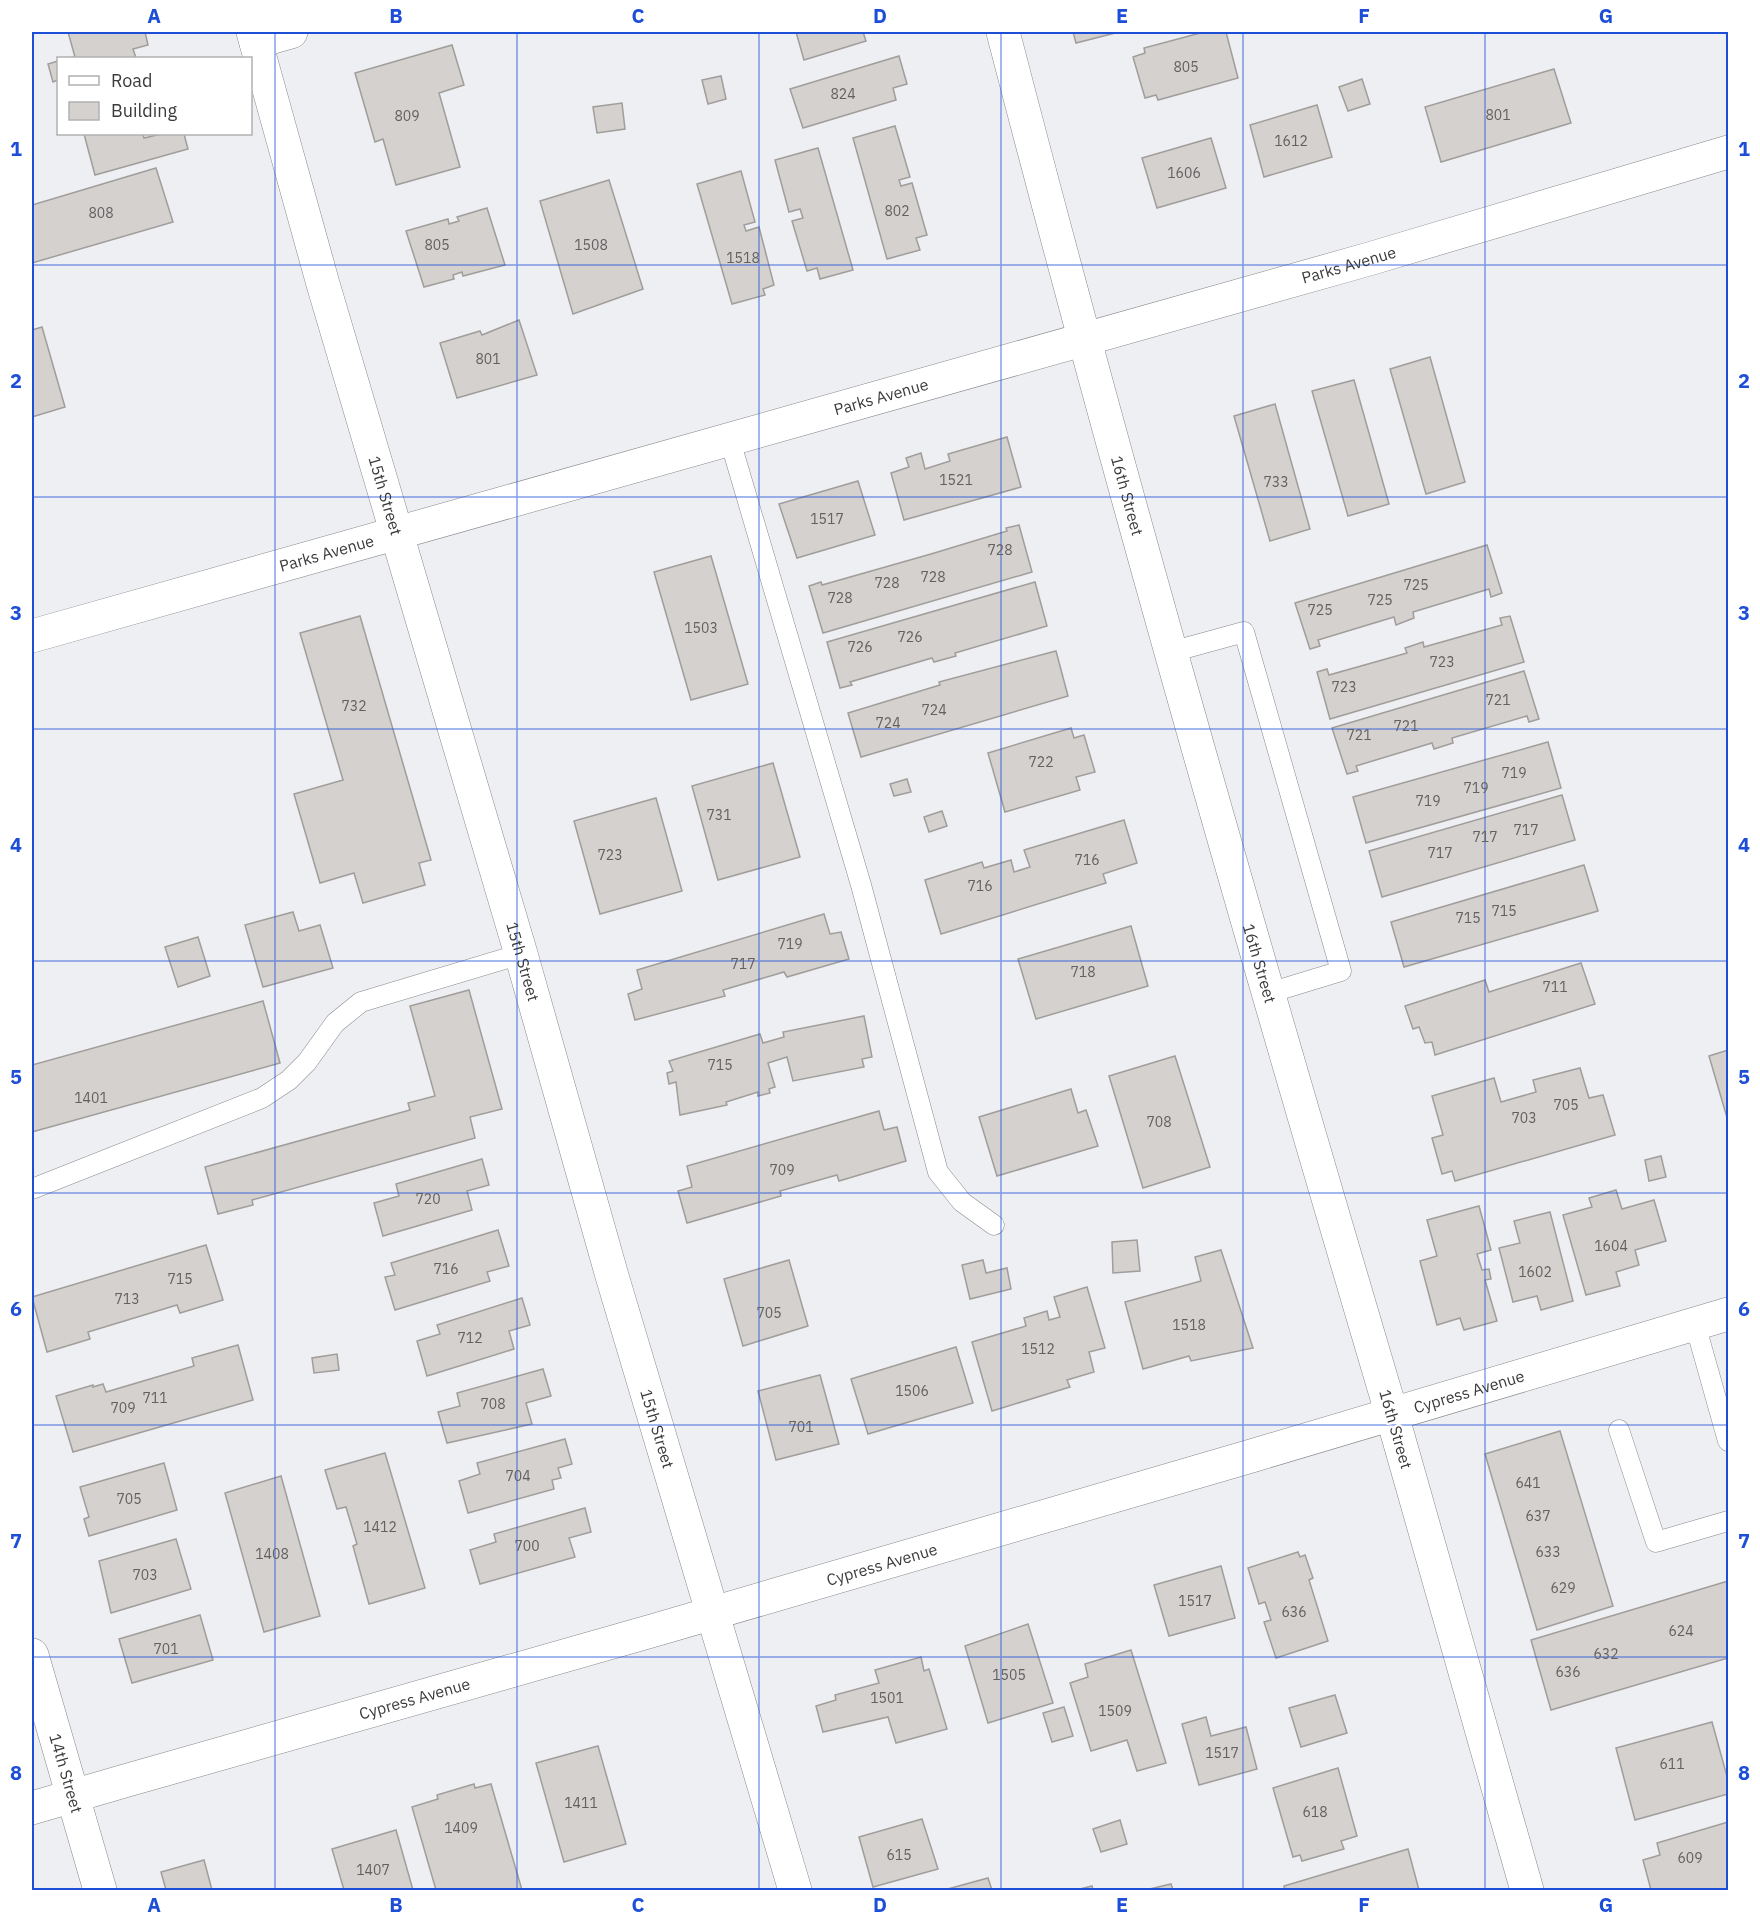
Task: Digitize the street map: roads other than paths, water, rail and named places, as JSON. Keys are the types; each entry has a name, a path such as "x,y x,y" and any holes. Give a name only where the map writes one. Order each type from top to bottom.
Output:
{"street":[{"path":"254,37 291,32"},
{"name":"16th Street","path":"1003,32 1082,338 1527,1890"},
{"name":"15th Street","path":"254,37 323,284 521,954 612,1276 795,1890"},
{"name":"Parks Avenue","path":"32,636 397,534 729,437 1369,259 1728,152"},
{"name":"Cypress Avenue","path":"32,1808 203,1756 400,1704 714,1613 1392,1415 1728,1314"},
{"name":"14th Street","path":"32,1655 100,1890"}],"lane":[{"path":"729,437 861,885 938,1172 962,1202 994,1225"},
{"path":"1171,652 1244,632 1341,971 1269,993"},
{"path":"32,1189 262,1098 289,1080 306,1062 335,1023 361,1002 521,954"},
{"path":"1695,1324 1728,1441"},
{"path":"1619,1430 1656,1542 1728,1521"}]}
